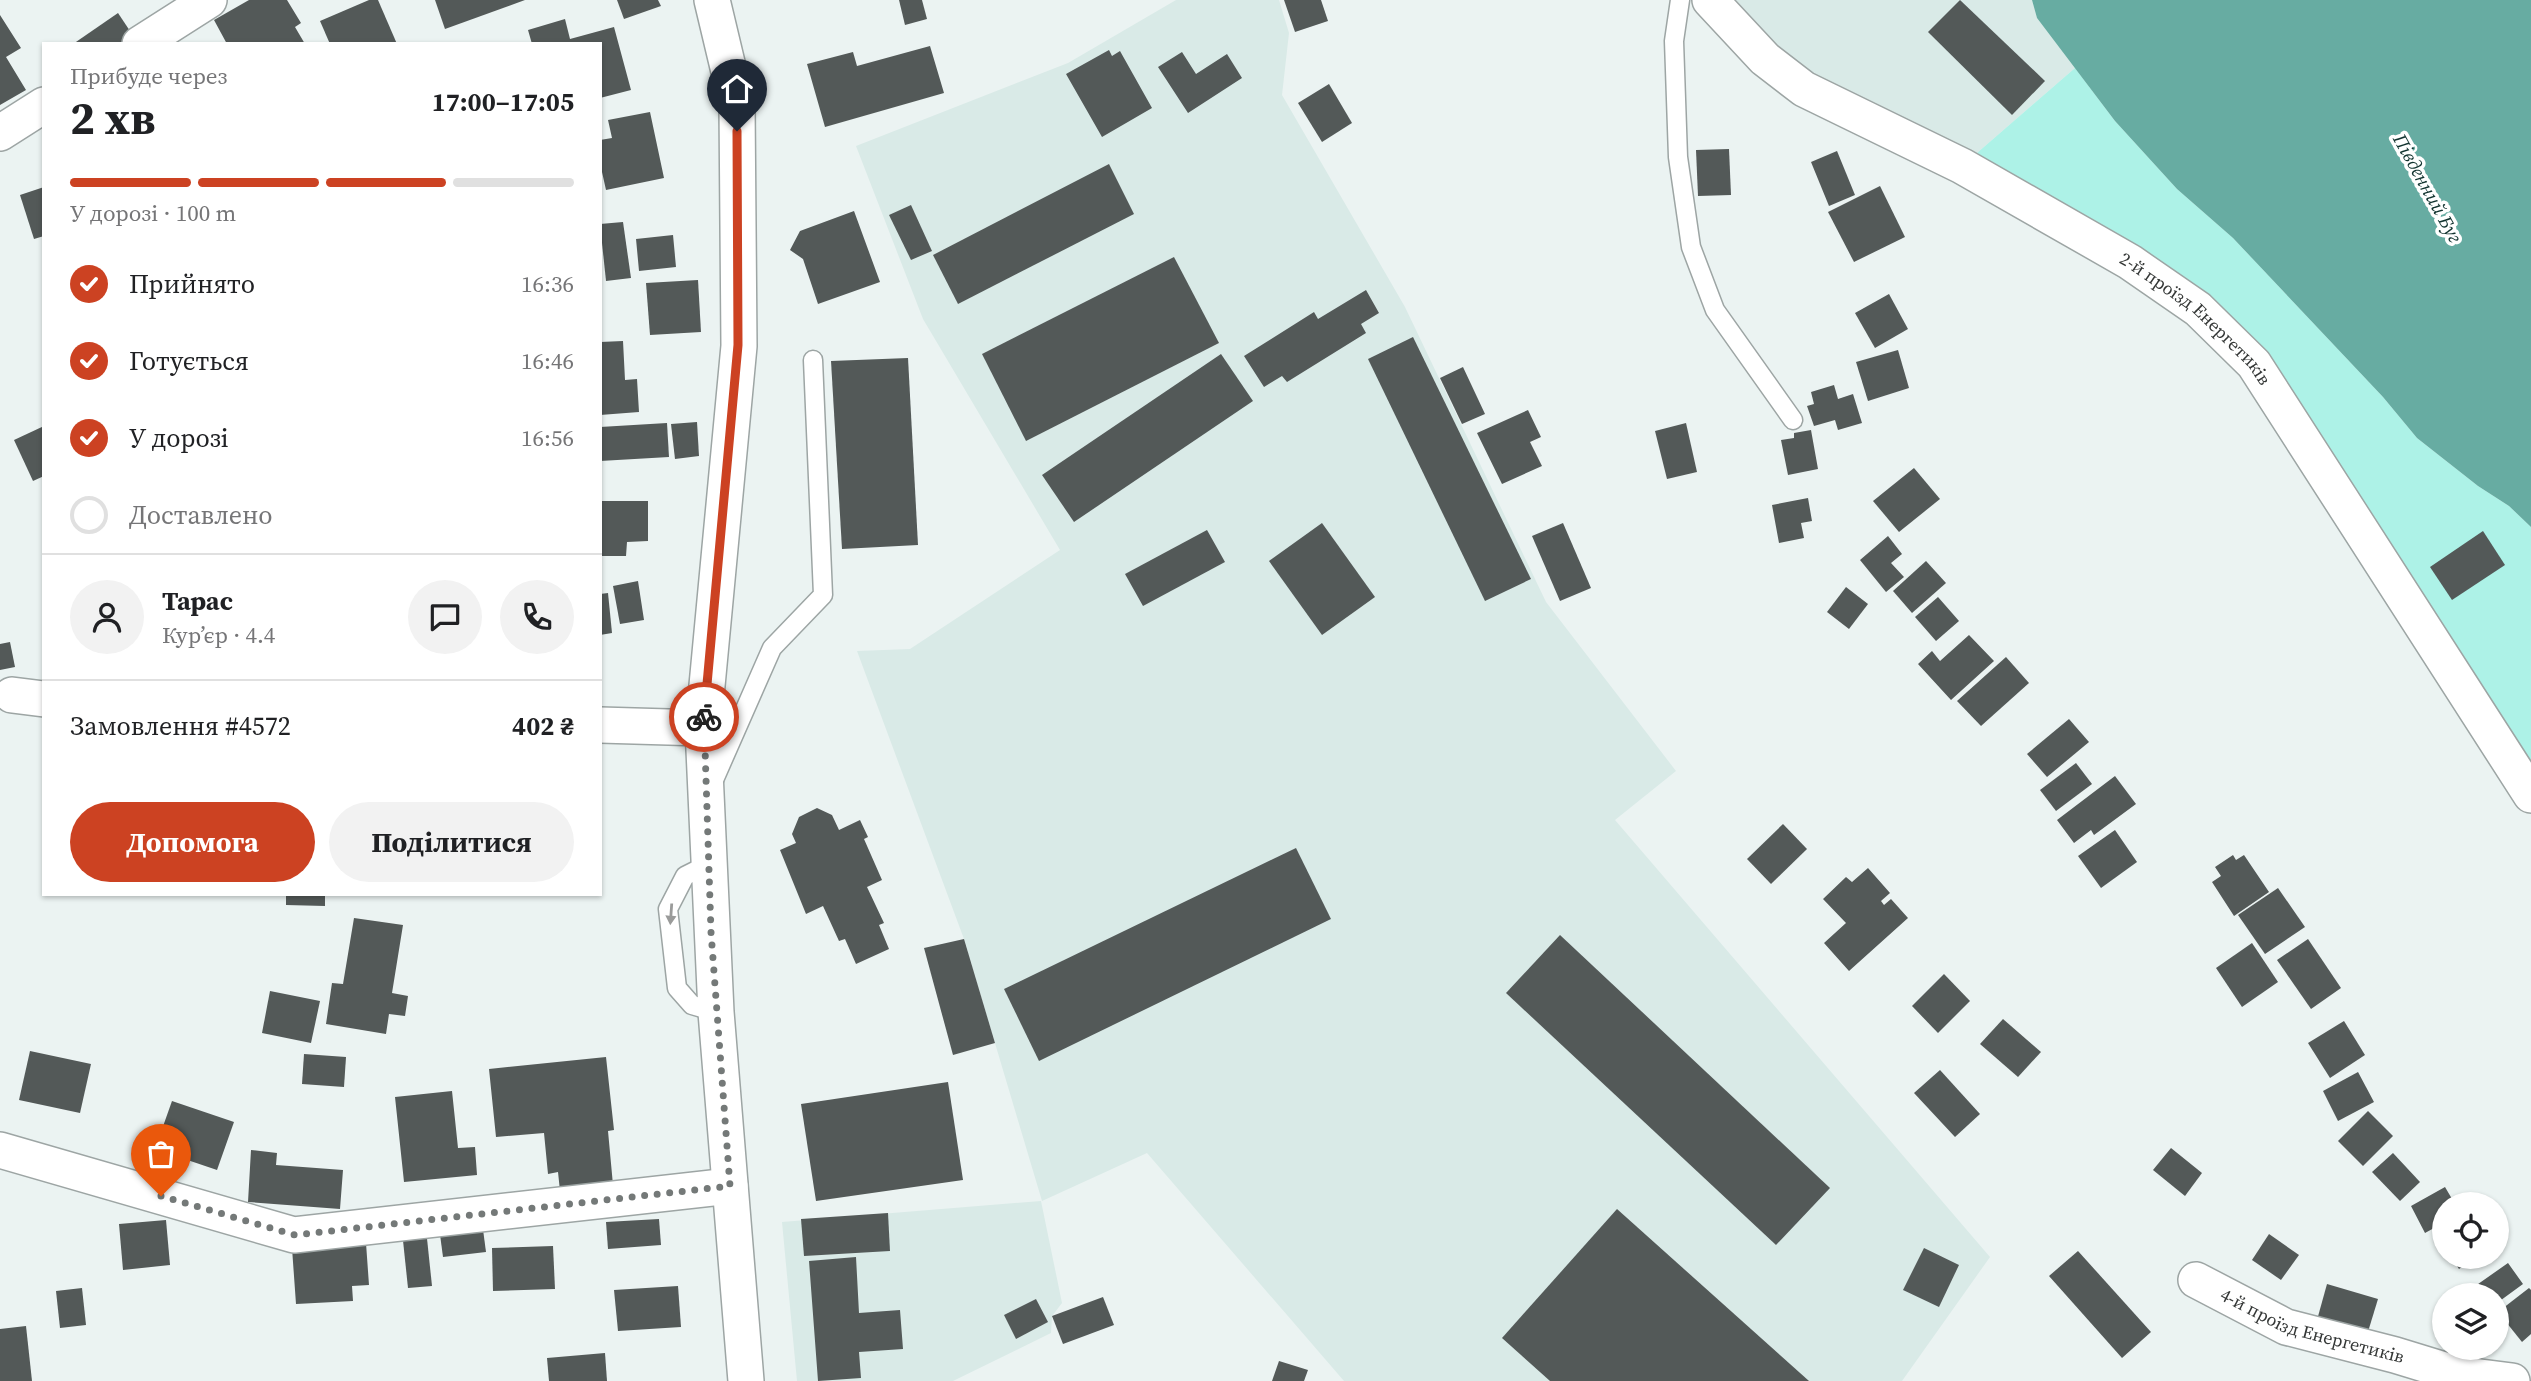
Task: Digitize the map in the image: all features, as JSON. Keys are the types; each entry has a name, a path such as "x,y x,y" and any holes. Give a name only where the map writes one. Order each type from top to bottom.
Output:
{"street":[{"path":"143,42 209,0"},
{"path":"712,0 737,105 738,345 703,727 716,1012 746,1381"},
{"name":"2-й проїзд Енергетиків","path":"1710,0 1765,59 1804,89 1962,166 2130,262 2198,309 2254,364 2531,795"},
{"path":"0,133 42,106"},
{"path":"602,725 703,727"},
{"path":"0,1150 295,1235 730,1186"},
{"name":"4-й проїзд Енергетиків","path":"2196,1280 2286,1327 2395,1354 2456,1374 2512,1381"}],"lane":[{"path":"1680,0 1674,41 1678,157 1691,247 1715,310 1793,420"},
{"path":"706,798 772,648 823,595 813,360"}],"shaded area":[{"path":"1176,0 1279,0 1289,33 1282,95 1405,307 1546,602 1676,771 1615,820 1990,1257 1902,1381 1344,1381 1147,1153 1042,1201 964,939 857,651 910,649 1060,550 923,319 856,146 1068,63"},
{"path":"1710,0 2032,0 2037,18 2075,68 1962,166 1804,89"},
{"path":"2075,68 2115,121 2177,189 2233,238 2383,397 2417,438 2478,486 2509,506 2531,527 2531,795 2254,364 1962,166"},
{"path":"1041,1201 1062,1303 1052,1316 1051,1333 953,1381 797,1381 782,1222"}],"water":[{"name":"Південний Буг","path":"2032,0 2531,0 2531,527 2509,506 2478,486 2417,438 2383,397 2233,238 2177,189 2115,121 2037,18"}],"building":[{"path":"249,0 287,0 301,23 295,27 304,42 226,42 214,20"},
{"path":"369,0 378,0 396,42 329,42 320,21"},
{"path":"435,0 525,0 445,29"},
{"path":"617,0 658,0 661,6 624,19"},
{"path":"899,0 922,0 927,19 905,25"},
{"path":"1284,0 1321,0 1328,21 1295,32"},
{"path":"1960,0 2045,81 2012,115 1928,32"},
{"path":"118,13 134,37 126,42 76,42"},
{"path":"0,15 21,48 6,57 26,90 0,105"},
{"path":"565,19 570,39 614,27 631,90 602,97 602,42 531,42 528,30"},
{"path":"930,46 944,93 825,127 807,64 853,52 857,66"},
{"path":"1109,50 1112,56 1120,51 1152,108 1102,137 1066,74"},
{"path":"1182,52 1196,74 1227,54 1242,78 1188,113 1158,67"},
{"path":"1329,84 1352,123 1322,142 1298,103"},
{"path":"650,112 664,178 606,190 602,172 602,140 612,138 608,120"},
{"path":"1729,149 1731,195 1698,196 1696,150"},
{"path":"1837,151 1855,195 1829,206 1811,162"},
{"path":"1109,164 1134,214 958,304 933,255"},
{"path":"1880,186 1905,237 1854,262 1828,212"},
{"path":"42,188 42,237 34,239 20,195"},
{"path":"911,205 932,251 911,260 889,215"},
{"path":"854,211 880,282 818,304 803,259 790,250 800,231"},
{"path":"623,222 631,278 606,281 602,224"},
{"path":"673,235 676,267 639,271 636,239"},
{"path":"1174,257 1219,343 1026,441 982,354"},
{"path":"698,280 701,332 650,335 646,283"},
{"path":"1366,290 1379,313 1361,324 1366,333 1287,382 1282,376 1264,387 1244,356 1314,312 1318,319"},
{"path":"1889,294 1908,329 1875,348 1855,313"},
{"path":"1413,337 1531,579 1485,601 1368,359"},
{"path":"623,341 625,380 637,379 639,412 602,415 602,342"},
{"path":"1898,350 1909,388 1868,401 1856,362"},
{"path":"1221,354 1253,401 1074,522 1042,475"},
{"path":"908,358 918,545 842,549 831,361"},
{"path":"1463,367 1485,414 1462,424 1440,378"},
{"path":"1834,385 1838,399 1853,394 1862,423 1838,430 1835,420 1814,426 1807,406 1814,404 1811,392"},
{"path":"1528,410 1541,437 1530,442 1542,466 1502,484 1477,433"},
{"path":"697,422 699,456 675,459 671,424"},
{"path":"667,423 669,457 602,461 602,427"},
{"path":"1686,423 1697,472 1667,479 1655,431"},
{"path":"42,427 42,477 33,481 14,440"},
{"path":"1811,430 1818,469 1788,475 1781,440 1794,438 1794,433"},
{"path":"1914,468 1940,499 1899,532 1873,501"},
{"path":"1808,498 1812,521 1801,523 1804,538 1779,543 1772,505"},
{"path":"602,501 648,501 648,541 627,542 626,556 602,556"},
{"path":"1322,523 1375,597 1322,635 1269,561"},
{"path":"1563,523 1591,588 1560,601 1532,536"},
{"path":"1207,530 1225,562 1143,606 1125,574"},
{"path":"2483,531 2505,565 2452,600 2430,567"},
{"path":"1888,536 1902,554 1891,563 1904,577 1886,592 1860,560"},
{"path":"1926,561 1946,583 1912,613 1893,591"},
{"path":"638,581 644,620 620,624 613,586"},
{"path":"1846,587 1868,604 1849,629 1827,612"},
{"path":"608,593 612,633 602,635 602,594"},
{"path":"1938,597 1959,621 1936,641 1915,617"},
{"path":"1969,635 1994,661 1951,700 1918,664 1932,651 1940,661"},
{"path":"10,642 15,667 0,670 0,644"},
{"path":"2006,657 2029,683 1981,726 1957,701"},
{"path":"2069,719 2089,742 2047,777 2027,754"},
{"path":"2076,763 2092,784 2056,811 2040,790"},
{"path":"2115,776 2136,804 2094,835 2091,830 2074,843 2057,820"},
{"path":"817,808 832,815 839,830 860,820 868,837 864,839 882,880 867,887 884,923 879,925 889,949 856,964 845,939 839,941 823,906 806,914 780,850 796,843 792,834 799,817"},
{"path":"1783,824 1807,849 1771,884 1747,859"},
{"path":"2115,830 2137,862 2101,888 2078,856"},
{"path":"1296,848 1331,919 1039,1061 1004,989"},
{"path":"2233,855 2236,860 2244,855 2269,892 2234,916 2212,882 2221,876 2215,867"},
{"path":"1868,868 1890,893 1881,901 1884,905 1891,899 1908,918 1849,971 1824,943 1846,923 1823,899 1846,877 1852,882"},
{"path":"2278,888 2305,927 2265,954 2238,915"},
{"path":"286,896 325,896 325,906 286,905"},
{"path":"354,918 403,925 392,993 408,996 405,1016 389,1014 386,1034 326,1024 332,983 343,984"},
{"path":"1560,935 1830,1188 1776,1245 1506,993"},
{"path":"964,939 995,1043 953,1055 924,948"},
{"path":"2308,939 2341,988 2311,1009 2277,960"},
{"path":"2252,943 2278,982 2242,1007 2216,968"},
{"path":"1944,974 1970,1001 1938,1033 1912,1006"},
{"path":"270,991 320,1001 311,1043 262,1033"},
{"path":"2003,1019 2041,1052 2018,1077 1980,1044"},
{"path":"2344,1021 2365,1055 2330,1078 2308,1043"},
{"path":"30,1051 91,1064 80,1113 19,1100"},
{"path":"304,1054 346,1057 344,1087 302,1084"},
{"path":"606,1057 614,1130 608,1131 613,1185 560,1191 558,1172 548,1174 544,1133 496,1137 489,1069"},
{"path":"1940,1070 1980,1114 1955,1137 1914,1093"},
{"path":"2358,1072 2374,1102 2338,1121 2323,1091"},
{"path":"948,1082 963,1180 816,1201 801,1104"},
{"path":"452,1091 458,1148 475,1147 477,1175 404,1182 395,1097"},
{"path":"172,1101 234,1122 217,1170 155,1149"},
{"path":"2368,1111 2393,1136 2363,1166 2338,1141"},
{"path":"2171,1148 2202,1173 2185,1196 2153,1170"},
{"path":"251,1150 277,1153 276,1165 343,1170 340,1209 248,1202"},
{"path":"2393,1153 2420,1182 2400,1201 2372,1172"},
{"path":"2432,1194 2432,1229 2425,1233 2411,1206"},
{"path":"1617,1209 1809,1381 1550,1381 1502,1338"},
{"path":"888,1213 890,1251 804,1256 801,1219"},
{"path":"659,1219 661,1245 608,1249 606,1222"},
{"path":"166,1220 170,1265 123,1270 119,1224"},
{"path":"482,1222 486,1252 443,1257 439,1227"},
{"path":"426,1229 432,1286 408,1288 402,1231"},
{"path":"2269,1234 2299,1255 2281,1280 2252,1260"},
{"path":"366,1243 369,1285 352,1286 353,1301 296,1304 292,1248"},
{"path":"553,1246 555,1289 493,1291 492,1248"},
{"path":"1924,1248 1959,1265 1939,1307 1903,1290"},
{"path":"2078,1251 2151,1332 2122,1358 2049,1276"},
{"path":"856,1257 859,1313 900,1310 903,1349 859,1352 861,1378 818,1381 809,1261"},
{"path":"2509,1264 2523,1284 2509,1294 2509,1283 2480,1283 2499,1269 2509,1269"},
{"path":"2327,1284 2378,1299 2367,1335 2317,1320"},
{"path":"678,1286 681,1327 618,1331 614,1290"},
{"path":"82,1288 86,1325 60,1328 56,1291"},
{"path":"2529,1288 2531,1290 2531,1334 2522,1342 2509,1326 2509,1303"},
{"path":"1103,1297 1114,1325 1063,1344 1052,1316"},
{"path":"1036,1299 1048,1322 1016,1339 1004,1315"},
{"path":"26,1326 32,1381 0,1381 0,1329"},
{"path":"605,1353 607,1381 549,1381 547,1358"},
{"path":"1279,1361 1308,1370 1304,1381 1272,1381"}],"way so far":[{"path":"161,1196 295,1235 730,1186 711,932 704,717"}],"route":[{"path":"704,717 738,345 737,131"}]}
